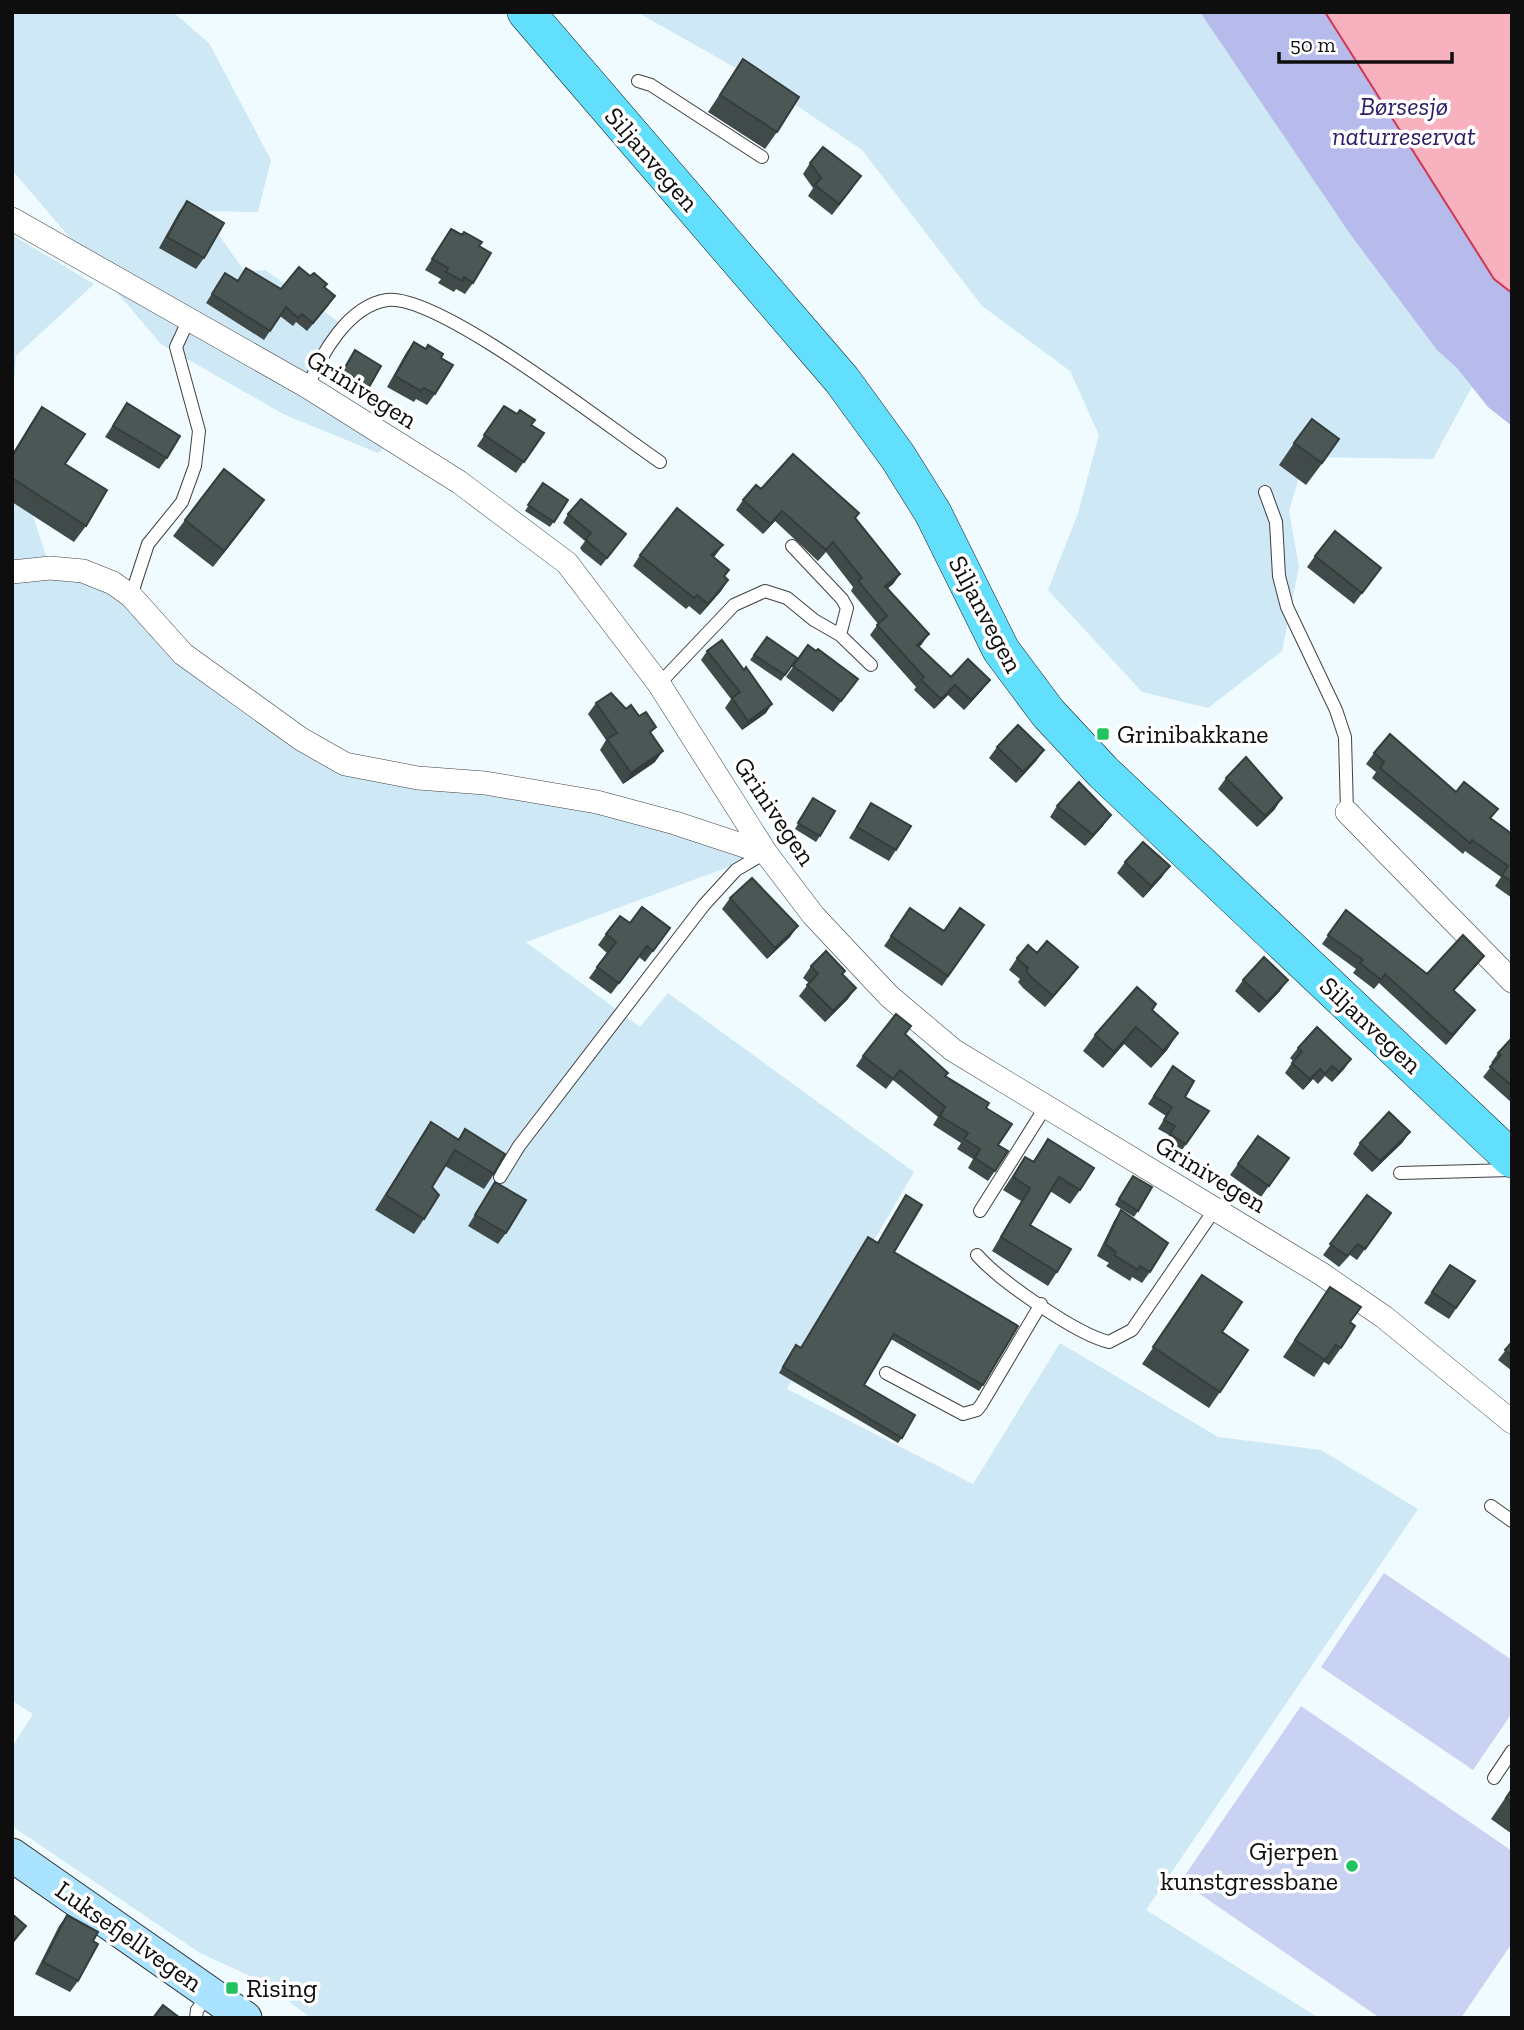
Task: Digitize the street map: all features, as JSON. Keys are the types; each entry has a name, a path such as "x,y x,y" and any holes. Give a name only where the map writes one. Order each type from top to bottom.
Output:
{"main road":[{"name":"Siljanvegen","path":"526,12 799,329 878,427 933,513 1001,650 1048,713 1102,772 1512,1159"},
{"name":"Luksefjellvegen","path":"12,1855 203,2006 245,2018"}],"street":[{"name":"Grinivegen","path":"12,219 308,387 458,482 568,563 659,684 766,853 813,915 898,1003 953,1050 1320,1273 1384,1317 1512,1422"},
{"path":"12,572 50,568 82,570 113,583 131,596 183,654 301,739 345,764 418,778 485,783 597,802 766,853"},
{"path":"1347,811 1512,981"}],"lane":[{"path":"638,81 651,85 762,158"},
{"path":"308,387 323,356 353,318 372,304 387,300 411,302 462,327 552,385 660,462"},
{"path":"131,596 148,544 182,502 195,466 199,431 176,348 190,319"},
{"path":"1265,492 1276,522 1279,576 1287,607 1336,710 1345,737 1347,811"},
{"path":"792,546 842,598 847,608 840,635"},
{"path":"659,684 734,606 755,593 765,591 787,598 814,620 840,635 871,665"},
{"path":"500,1177 519,1146 704,905 736,870 766,853"},
{"path":"980,1211 1046,1106"},
{"path":"1400,1173 1512,1170"},
{"path":"977,1255 990,1270 1041,1304 1093,1338 1109,1342 1132,1331 1215,1209"},
{"path":"886,1373 963,1414 969,1413 981,1405 1041,1304"},
{"path":"1491,1506 1512,1521"},
{"path":"1494,1778 1512,1751"}],"shaded area":[{"path":"12,12 173,12 209,43 271,160 258,212 202,211 245,272 265,270 346,327 308,387 388,445 378,453 283,414 161,344 12,170"},
{"path":"637,12 1200,12 1437,350 1474,383 1433,459 1305,457 1289,511 1299,567 1282,651 1208,708 1142,692 1048,590 1078,513 1099,435 1070,371 982,306 862,150 771,88"},
{"path":"1325,12 1512,12 1512,293 1494,279"},
{"path":"12,235 94,284 16,356 12,404"},
{"path":"12,451 50,568 113,583 183,654 345,764 556,794 766,853 526,942 640,1027 668,993 914,1172 787,1389 973,1484 1060,1343 1218,1437 1321,1450 1418,1509 1146,1910 1319,2018 311,2018 263,1982 200,1953 12,1826 12,1747 33,1714 12,1701"},
{"path":"1384,1573 1512,1660 1512,1713 1473,1770 1321,1667"},
{"name":"Gjerpen kunstgressbane","path":"1301,1706 1512,1851 1512,1943 1461,2018 1380,2018 1181,1881"}],"green space":[{"name":"Børsesjø naturreservat","path":"1200,12 1512,12 1512,426 1488,407 1457,368 1437,350 1350,234"}],"building":[{"path":"743,59 799,97 777,132 720,95"},
{"path":"823,147 861,176 839,204 815,185 821,178 810,163"},
{"path":"187,201 224,223 204,258 167,237"},
{"path":"451,229 462,235 464,232 482,242 479,246 491,253 473,283 464,277 462,281 446,272 448,268 432,259"},
{"path":"299,267 310,276 314,273 327,284 324,287 335,296 313,323 302,314 298,318 286,307 270,331 212,294 225,273 238,281 246,268 281,289"},
{"path":"414,342 426,349 428,345 443,354 441,358 453,365 435,394 424,388 421,391 395,376"},
{"path":"355,350 381,366 369,387 343,371"},
{"path":"127,403 180,436 167,458 113,426"},
{"path":"504,406 517,414 520,410 535,420 531,425 544,433 524,462 484,435"},
{"path":"42,407 85,434 65,464 107,490 86,526 12,478 12,457"},
{"path":"1312,419 1339,439 1322,463 1294,443"},
{"path":"793,454 859,513 855,518 900,574 885,586 929,634 917,645 951,677 968,659 990,680 971,700 955,685 941,699 921,680 924,677 877,625 887,616 858,581 862,578 833,542 826,550 782,511 770,524 743,500 756,485 761,489"},
{"path":"224,469 264,500 224,551 185,520"},
{"path":"543,483 568,500 554,522 528,505"},
{"path":"581,499 626,534 607,558 586,539 591,533 568,514"},
{"path":"677,508 723,545 711,555 729,570 724,576 728,580 708,604 697,595 694,598 640,555"},
{"path":"1335,531 1381,568 1362,593 1315,556"},
{"path":"767,637 797,658 785,675 754,655"},
{"path":"722,640 744,670 746,667 772,704 748,721 732,698 740,692 707,651"},
{"path":"808,645 816,651 818,649 858,679 841,701 793,666"},
{"path":"611,693 626,709 631,705 639,716 646,712 656,727 650,732 663,751 631,773 607,739 617,733 596,703"},
{"path":"1018,725 1044,750 1023,772 997,747"},
{"path":"1390,734 1456,792 1464,782 1498,809 1490,818 1512,834 1512,882 1502,875 1508,866 1472,840 1470,843 1380,768 1384,762 1374,753"},
{"path":"1246,757 1282,798 1265,816 1226,778"},
{"path":"1079,782 1111,815 1093,835 1057,806"},
{"path":"813,798 835,811 820,836 798,823"},
{"path":"871,803 911,826 896,850 857,827"},
{"path":"1143,842 1170,866 1151,886 1125,862"},
{"path":"752,878 798,926 775,948 730,898"},
{"path":"642,907 670,928 653,951 647,946 619,983 597,967 616,942 606,934 620,916 630,923"},
{"path":"910,908 944,931 960,908 984,925 948,976 891,936"},
{"path":"1346,910 1427,974 1463,935 1484,956 1453,990 1475,1010 1452,1035 1385,974 1381,980 1360,963 1363,960 1328,935"},
{"path":"1047,941 1078,967 1053,996 1031,977 1026,971 1028,968 1017,958 1028,945 1037,953"},
{"path":"826,951 845,971 842,974 856,988 833,1011 807,985 818,974 811,966"},
{"path":"1264,957 1288,980 1267,1002 1243,980"},
{"path":"1137,987 1156,1004 1152,1010 1178,1033 1163,1051 1136,1027 1114,1052 1095,1035"},
{"path":"896,1014 911,1026 905,1034 948,1073 945,1076 989,1103 986,1108 1012,1124 998,1145 1008,1151 995,1171 975,1158 980,1149 964,1139 968,1133 940,1116 945,1107 900,1070 893,1079 863,1056"},
{"path":"1317,1027 1351,1059 1339,1072 1332,1066 1325,1074 1320,1069 1310,1079 1292,1063 1302,1052 1298,1048"},
{"path":"1510,1040 1512,1042 1512,1086 1490,1067"},
{"path":"1173,1066 1194,1081 1185,1097 1209,1111 1186,1144 1170,1134 1175,1126 1164,1120 1172,1107 1154,1096"},
{"path":"1389,1112 1410,1132 1380,1161 1360,1143"},
{"path":"431,1122 459,1140 465,1129 505,1154 494,1174 455,1150 432,1187 439,1195 424,1219 386,1195"},
{"path":"1258,1136 1289,1158 1269,1186 1238,1164"},
{"path":"1048,1139 1094,1168 1080,1190 1059,1177 1030,1225 1071,1249 1057,1272 1001,1237 1030,1188 1013,1177 1025,1157 1034,1162"},
{"path":"1133,1176 1152,1187 1138,1211 1119,1199"},
{"path":"495,1182 526,1200 506,1233 475,1215"},
{"path":"906,1195 922,1205 894,1252 1018,1326 983,1385 894,1334 864,1385 915,1415 902,1438 783,1367 796,1345 801,1348 868,1237 878,1243"},
{"path":"1367,1195 1391,1213 1365,1249 1358,1244 1347,1256 1330,1244"},
{"path":"1121,1210 1168,1243 1150,1272 1140,1266 1138,1270 1114,1255 1116,1252 1105,1244"},
{"path":"1450,1265 1475,1281 1456,1308 1432,1292"},
{"path":"1202,1275 1242,1302 1222,1332 1248,1350 1220,1392 1153,1347"},
{"path":"1330,1287 1361,1307 1350,1322 1355,1326 1341,1348 1336,1345 1325,1360 1295,1340"},
{"path":"1512,1342 1512,1356 1505,1350"},
{"path":"1512,1789 1512,1802 1506,1798"},
{"path":"12,1914 26,1926 14,1940 12,1939"},
{"path":"67,1915 98,1932 93,1941 98,1944 78,1981 43,1962"},
{"path":"163,2005 180,2018 153,2018"}],"place":[{"name":"Grinibakkane","path":"1103,734"},
{"name":"Gjerpen kunstgressbane","path":"1352,1866"},
{"name":"Rising","path":"232,1988"}]}
